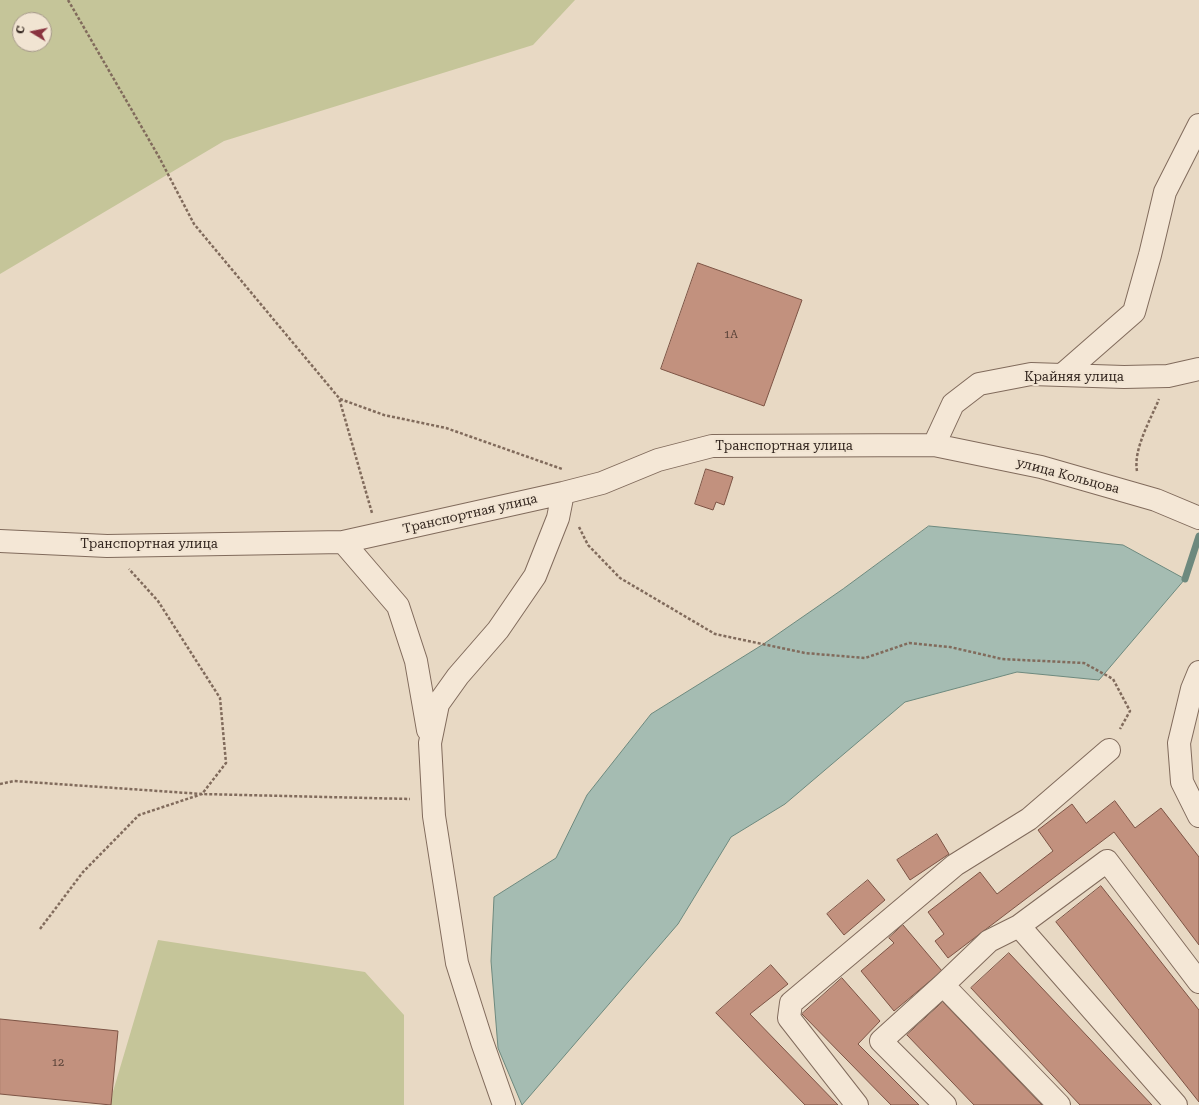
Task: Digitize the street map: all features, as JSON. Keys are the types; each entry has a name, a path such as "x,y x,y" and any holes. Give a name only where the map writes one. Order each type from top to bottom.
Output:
{"street":[{"path":"1062,375 1134,312 1166,192 1199,124"},
{"name":"Крайняя улица","path":"934,445 953,404 979,384 1031,374 1124,377 1168,376 1199,369"},
{"name":"Транспортная улица","path":"0,542 107,546 343,542 602,483 658,460 712,446 934,445"},
{"name":"улица Кольцова","path":"934,445 1041,467 1156,500 1199,518"},
{"path":"430,743 438,704 458,676 498,630 535,576 558,518 563,493"},
{"path":"343,542 398,606 416,661 430,743 434,816 457,963 504,1105"},
{"path":"1199,672 1192,689 1179,743 1182,782 1199,816"},
{"path":"857,1105 789,1018 791,1003 955,865 1029,819 1109,750"},
{"path":"945,1105 881,1041 989,941 1019,926 1107,861 1199,982"},
{"path":"1019,926 1176,1105"},
{"path":"943,985 1059,1105"}],"path":[{"path":"68,0 159,157 194,224 340,398 378,534"},
{"path":"1156,500 1139,484 1135,463 1142,438 1168,376"},
{"path":"340,398 384,415 446,428 565,470"},
{"path":"578,526 588,545 620,578 716,634 805,653 865,658 909,643 950,646 1002,659 1084,663 1113,679 1130,711 1109,750"},
{"path":"40,930 83,872 139,815 202,794 226,763 220,698 158,601 107,546"},
{"path":"0,784 14,781 202,794 433,800"}],"green space":[{"path":"0,0 575,0 533,45 224,141 0,274"},
{"path":"158,940 365,972 404,1015 404,1105 109,1105"}],"shaded area":[{"path":"929,526 1123,545 1185,579 1099,680 1017,672 905,702 785,804 731,837 678,924 522,1105 498,1048 491,961 494,897 556,858 587,795 651,714 762,645 843,589"}],"building":[{"path":"698,263 802,300 764,406 661,369"},
{"path":"706,469 733,477 724,505 716,502 713,510 695,504"},
{"path":"1115,801 1135,828 1161,808 1199,857 1199,945 1114,832 948,958 935,941 944,934 928,912 980,872 997,894 1053,851 1038,830 1072,804 1086,823"},
{"path":"937,834 949,854 910,880 897,860"},
{"path":"868,880 885,900 844,935 827,914"},
{"path":"1101,886 1199,1010 1199,1102 1056,922"},
{"path":"903,925 942,971 894,1011 861,971 894,943 889,938"},
{"path":"1009,953 1152,1105 1080,1105 971,988"},
{"path":"771,965 788,984 750,1014 838,1105 805,1105 716,1013"},
{"path":"842,978 880,1021 858,1044 919,1105 891,1105 802,1014"},
{"path":"943,1002 1042,1105 974,1105 907,1035"},
{"path":"0,1019 118,1031 111,1105 0,1094"}],"waterway":[{"path":"1185,579 1199,536"}]}
